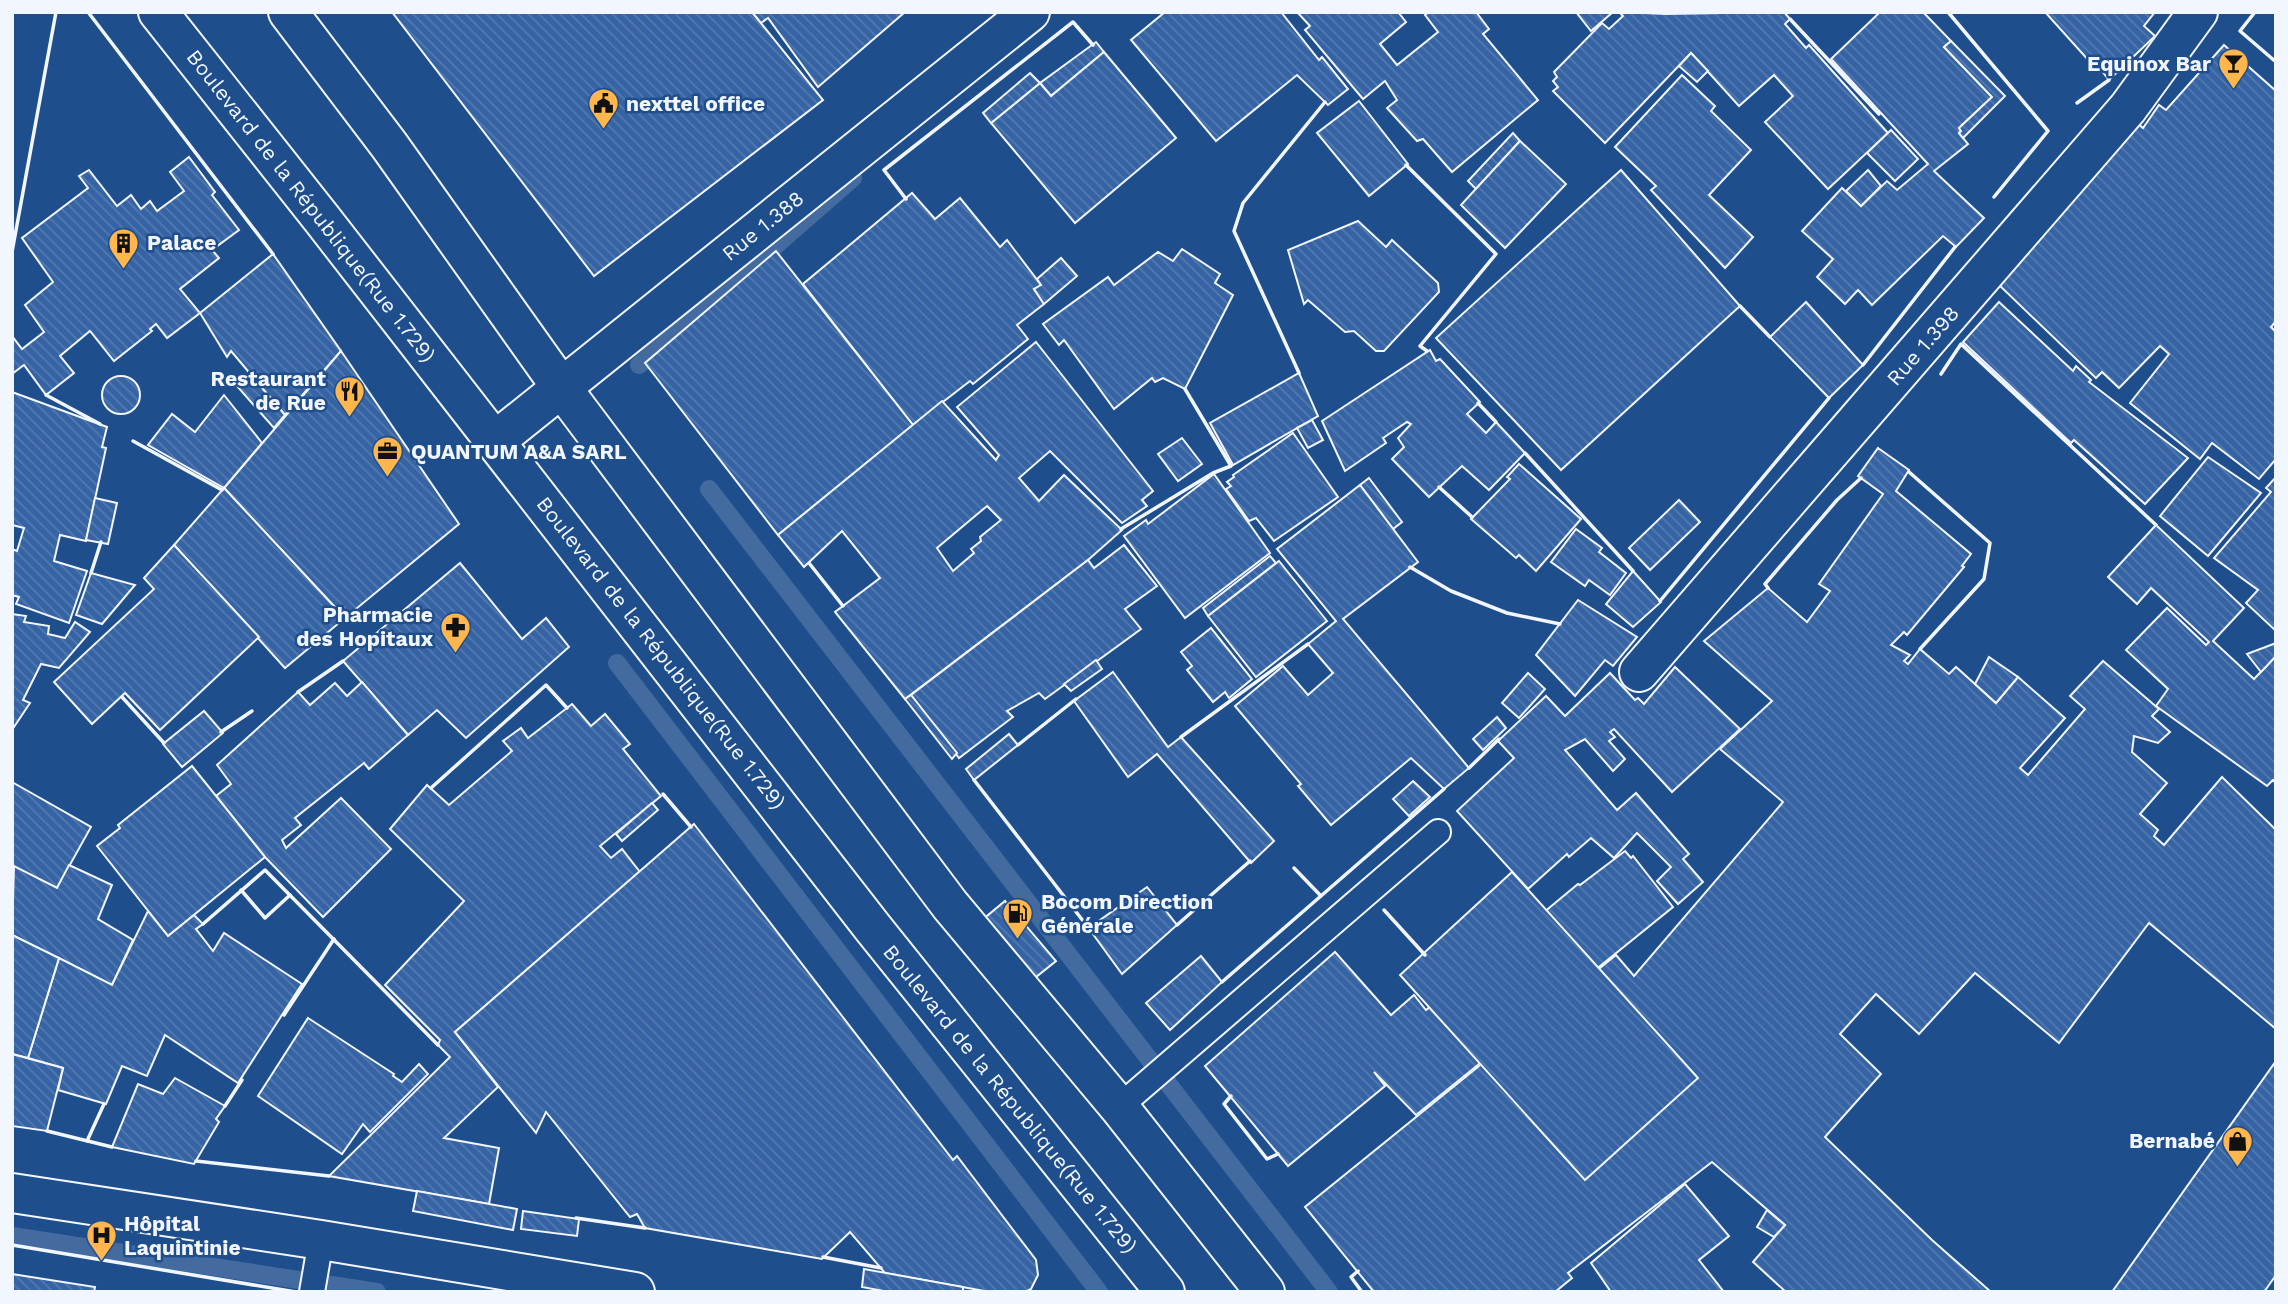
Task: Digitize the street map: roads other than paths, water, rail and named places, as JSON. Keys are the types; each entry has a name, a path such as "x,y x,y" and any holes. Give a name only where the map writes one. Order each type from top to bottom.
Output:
{"main road":[{"name":"Boulevard de la République(Rue 1.729)","path":"158,12 873,928 1165,1292"},
{"path":"288,12 389,145 561,387 950,905 1119,1107 1265,1292"},
{"name":"Rue 1.388","path":"495,441 1030,12"},
{"name":"Rue 1.398","path":"1639,673 2129,108 2197,12"},
{"path":"12,1193 635,1292"}],"lane":[{"path":"1119,1107 1438,832"},
{"path":"312,1292 321,1240"}],"waterway":[{"path":"639,365 853,178"},
{"path":"709,489 1329,1292"},
{"path":"617,663 1099,1292"},
{"path":"12,1236 377,1292"}],"place":[{"name":"Equinox Bar","path":"2234,91"},
{"name":"nexttel office","path":"603,131"},
{"name":"Palace","path":"124,270"},
{"name":"Restaurant de Rue","path":"349,418"},
{"name":"QUANTUM A&A SARL","path":"388,479"},
{"name":"Pharmacie des Hopitaux","path":"456,654"},
{"name":"Bocom Direction Générale","path":"1018,941"},
{"name":"Bernabé","path":"2238,1168"},
{"name":"Hôpital Laquintinie","path":"101,1263"}]}
